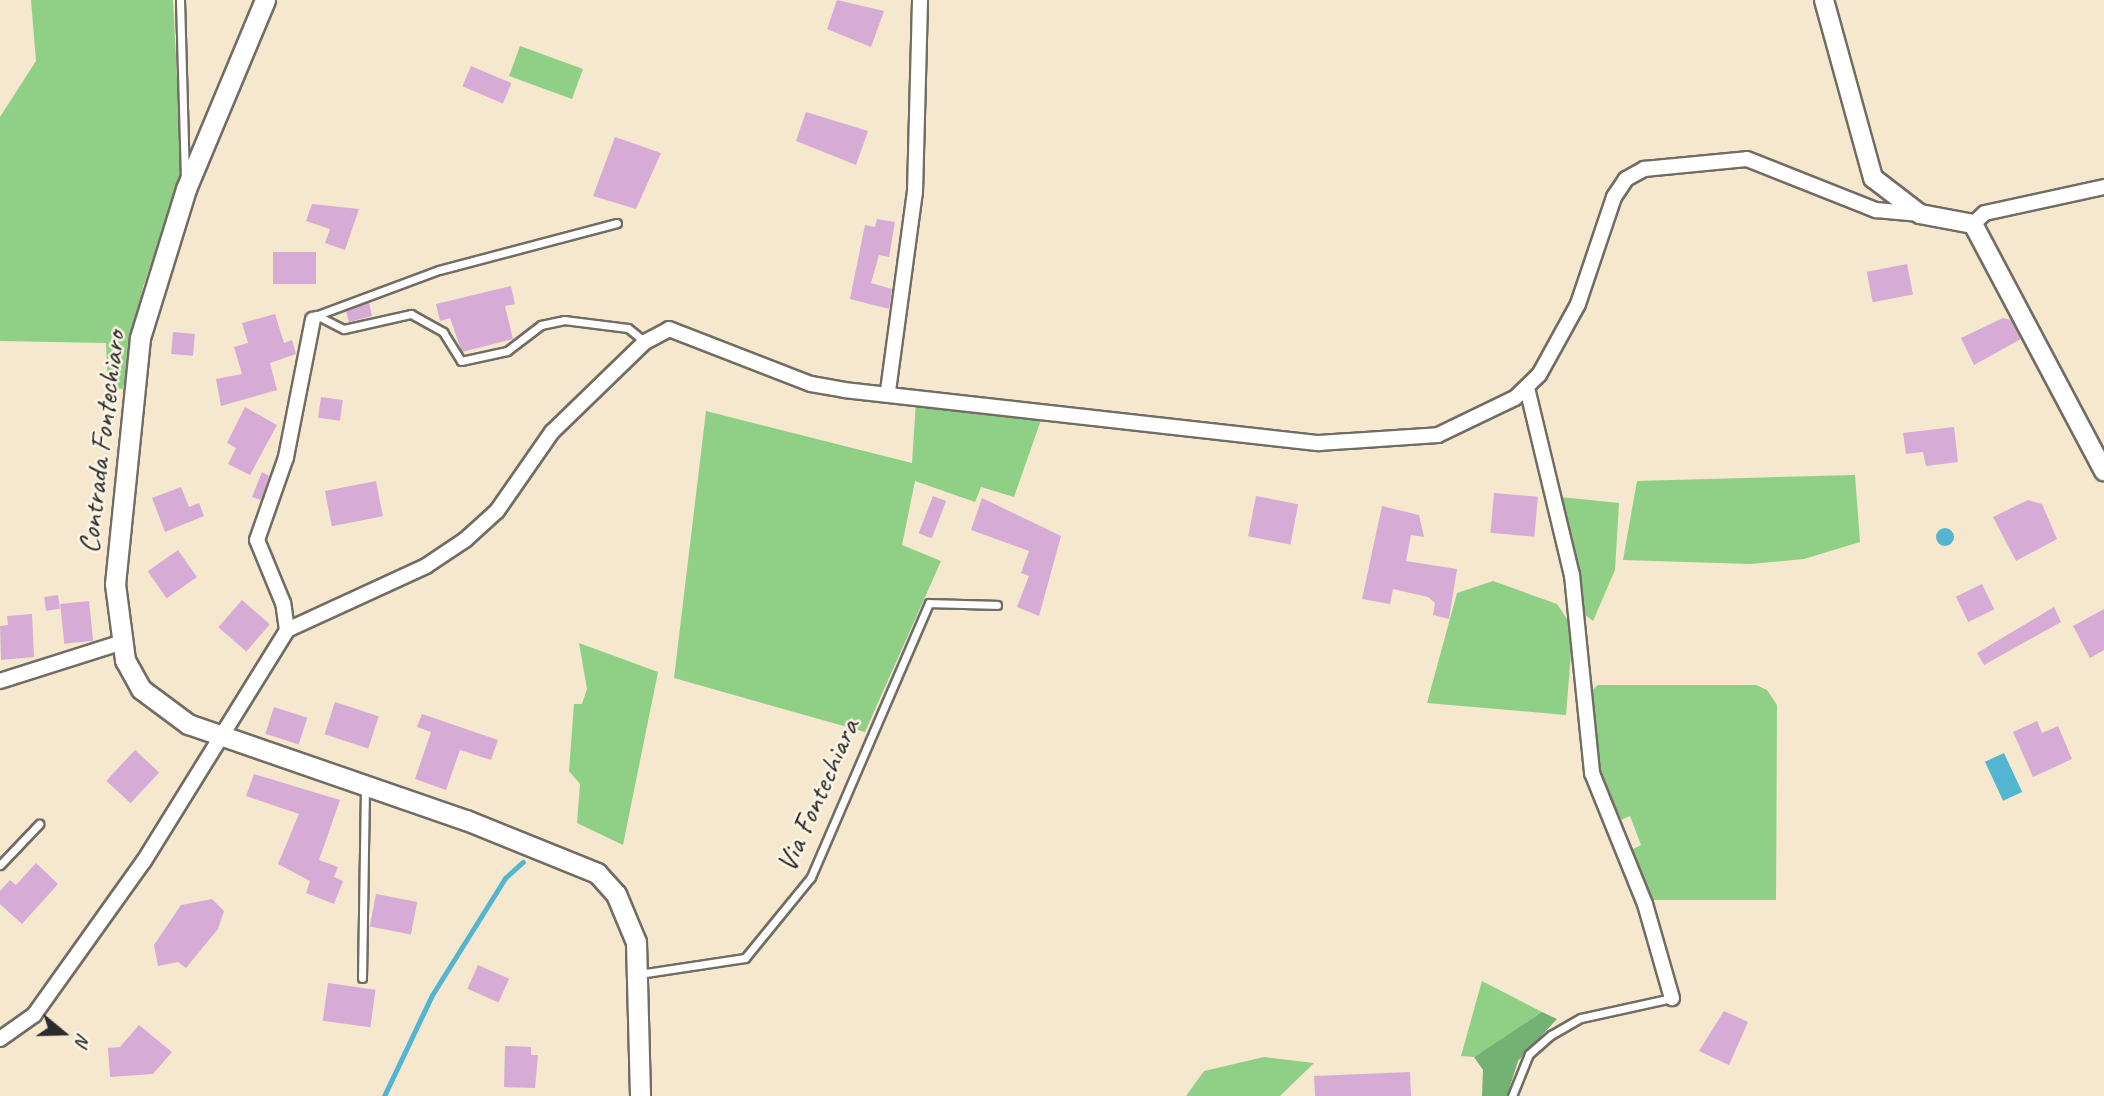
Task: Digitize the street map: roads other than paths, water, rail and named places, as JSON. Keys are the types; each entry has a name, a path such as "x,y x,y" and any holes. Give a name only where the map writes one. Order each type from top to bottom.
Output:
{"main road":[{"name":"Contrada Fontechiaro","path":"265,0 186,189 159,269 130,401 115,584 120,643 132,676 156,703 220,737 583,863 624,910 638,974 640,1096"}],"street":[{"path":"888,391 915,192 920,0"},
{"path":"1824,0 1873,178 1920,214"},
{"path":"0,1039 34,1015 144,862 287,630 426,566 465,540 497,511 552,432 645,342 669,329 811,384 1319,443 1438,435 1527,388 1578,304 1614,197 1626,178 1644,169 1747,159 1876,210 1920,214 1973,224"},
{"path":"1973,224 1985,213 2104,187"},
{"path":"1973,224 2104,471"},
{"path":"287,630 283,603 257,540 286,457 315,317"},
{"path":"1527,388 1572,575 1592,773 1645,904 1672,998"},
{"path":"0,681 120,643"}],"lane":[{"path":"180,0 186,189"},
{"path":"315,317 515,246 617,223"},
{"path":"315,317 344,329 411,314 443,332 461,360 507,351 541,325 564,320 628,328 645,342"},
{"name":"Via Fontechiara","path":"638,974 745,958 811,877 929,603 997,605"},
{"path":"362,978 365,786"},
{"path":"0,865 39,824"},
{"path":"1512,1096 1529,1054 1551,1035 1581,1018 1672,998"}],"water":[{"path":"1945,528 1952,530 1952,544 1945,546 1938,544 1936,537 1938,530"},
{"path":"2004,753 2022,792 2003,801 1985,762"}],"waterway":[{"path":"384,1096 432,995 505,878 523,862"}]}
